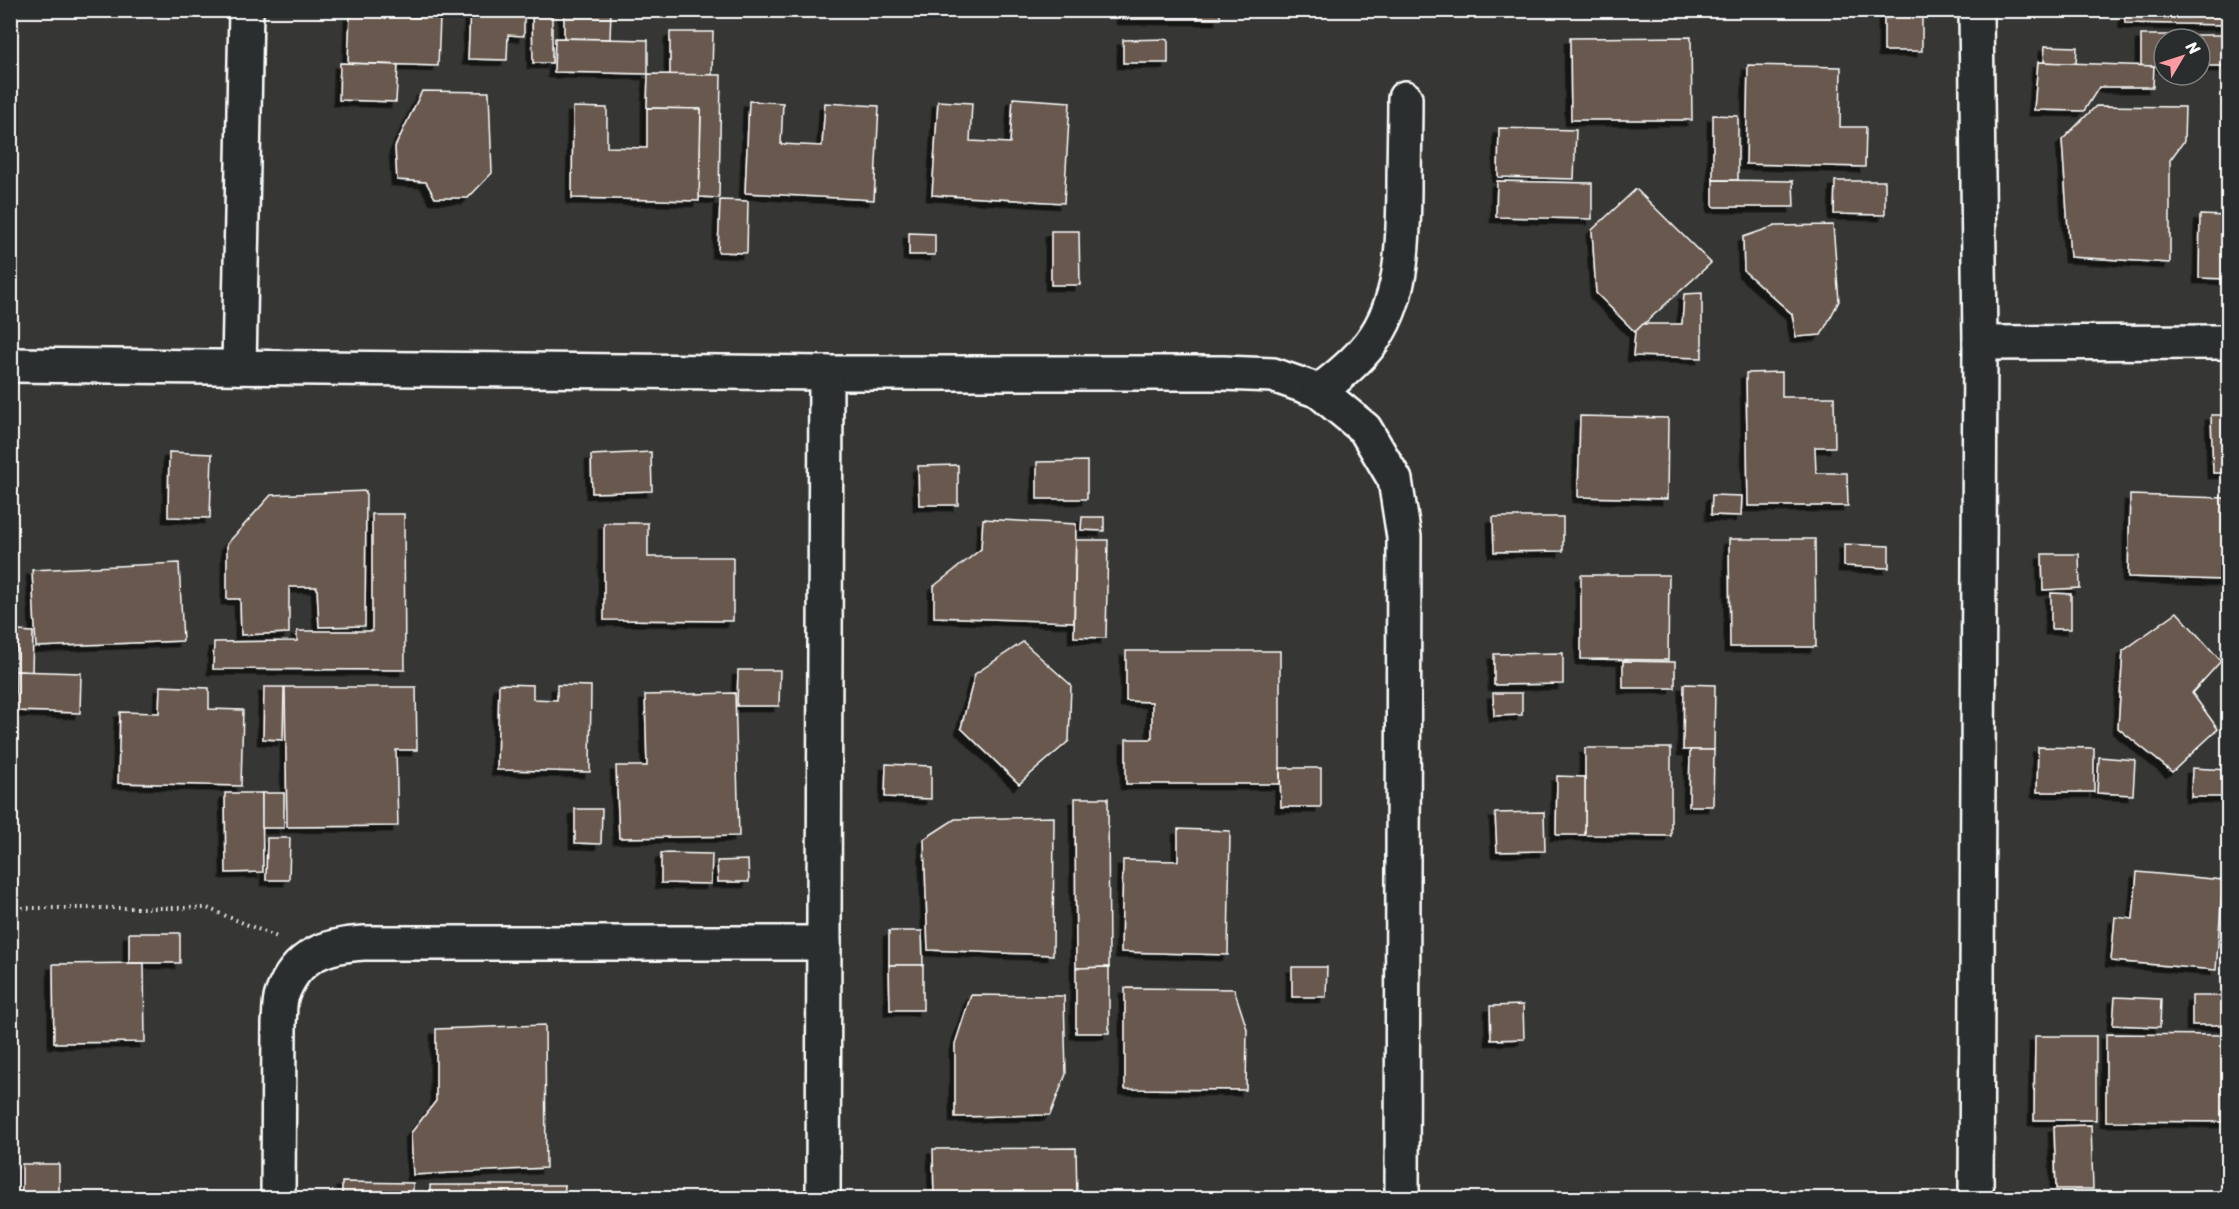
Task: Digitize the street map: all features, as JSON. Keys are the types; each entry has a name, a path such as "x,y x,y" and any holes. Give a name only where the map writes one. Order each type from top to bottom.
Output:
{"street":[{"path":"239,367 246,10"},
{"path":"1976,10 1980,343 1976,1198"},
{"path":"1319,391 1347,370 1371,343 1388,313 1399,279 1403,244 1405,98"},
{"path":"1980,343 2229,342"},
{"path":"10,365 826,373 1222,373 1273,375 1319,391 1365,429 1395,480 1404,537 1402,1198"},
{"path":"823,1198 826,373"},
{"path":"278,1198 281,996 293,972 313,954 338,944 364,943 824,943"}],"path":[{"path":"10,908 207,908 313,954"}],"building":[{"path":"532,10 552,10 552,63 533,63"},
{"path":"564,10 611,10 610,39 564,38"},
{"path":"1122,10 1220,10 1220,19 1122,19"},
{"path":"2124,10 2228,10 2228,25 2125,23"},
{"path":"470,12 524,15 524,36 508,35 507,60 468,59"},
{"path":"1884,13 1922,13 1922,51 1884,51"},
{"path":"350,15 440,18 438,66 348,63"},
{"path":"670,32 713,32 712,75 670,75"},
{"path":"2141,35 2152,35 2152,66 2141,66"},
{"path":"2212,35 2225,35 2225,66 2212,66"},
{"path":"1691,37 1692,120 1571,120 1570,38"},
{"path":"555,38 648,40 648,74 554,72"},
{"path":"1168,39 1168,63 1123,63 1123,40"},
{"path":"2045,46 2077,47 2076,64 2044,62"},
{"path":"2038,62 2152,66 2152,87 2099,87 2084,111 2034,110"},
{"path":"340,63 398,65 396,102 339,100"},
{"path":"1748,65 1841,67 1840,127 1866,127 1865,167 1746,164"},
{"path":"648,74 721,75 719,198 699,197 701,109 647,108"},
{"path":"422,91 489,92 492,173 468,198 435,198 426,182 397,180 395,147"},
{"path":"1013,98 1070,102 1064,203 932,195 938,101 972,103 970,141 1010,143"},
{"path":"749,101 783,103 781,144 822,146 825,103 879,106 874,200 745,193"},
{"path":"2096,106 2185,107 2184,141 2170,160 2170,263 2070,257 2062,140"},
{"path":"573,107 607,108 607,147 647,148 647,108 701,109 699,201 572,198"},
{"path":"1713,115 1738,116 1738,180 1713,180"},
{"path":"1499,128 1576,130 1574,179 1498,177"},
{"path":"1713,180 1793,181 1794,207 1713,207"},
{"path":"1497,181 1592,183 1592,219 1496,217"},
{"path":"1835,181 1885,181 1885,215 1834,214"},
{"path":"1636,189 1711,263 1635,332 1596,293 1592,230"},
{"path":"720,200 748,201 747,253 718,252"},
{"path":"2200,215 2228,216 2228,279 2199,278"},
{"path":"1833,225 1839,301 1821,335 1796,337 1792,314 1744,271 1743,237 1775,226"},
{"path":"1051,231 1079,231 1080,285 1051,285"},
{"path":"909,233 935,234 935,255 909,255"},
{"path":"1702,293 1702,358 1633,356 1635,332 1643,324 1682,324 1684,294"},
{"path":"1782,372 1782,397 1834,397 1835,447 1815,447 1816,473 1847,473 1848,506 1748,506 1746,373"},
{"path":"2211,415 2228,415 2228,473 2213,473"},
{"path":"1580,416 1668,418 1667,499 1578,497"},
{"path":"169,452 212,454 210,518 168,517"},
{"path":"651,452 652,491 592,493 591,455"},
{"path":"10,454 16,454 16,485 10,485"},
{"path":"1087,461 1087,499 1037,499 1037,462"},
{"path":"958,465 958,505 919,505 918,466"},
{"path":"366,491 365,626 319,627 317,587 289,587 289,633 241,635 240,599 227,599 227,544 271,495"},
{"path":"1712,495 1742,496 1741,516 1711,515"},
{"path":"2130,495 2225,498 2224,580 2128,577"},
{"path":"372,514 404,514 405,670 213,669 214,642 297,641 297,631 372,631"},
{"path":"1082,517 1104,517 1104,531 1081,530"},
{"path":"1493,517 1563,517 1563,551 1494,552"},
{"path":"983,519 1076,524 1074,622 934,617 934,586 981,549"},
{"path":"604,523 648,523 648,557 733,557 733,621 604,620"},
{"path":"1729,539 1815,539 1816,647 1730,647"},
{"path":"1076,540 1108,540 1106,638 1074,637"},
{"path":"1844,544 1889,546 1889,568 1844,566"},
{"path":"2042,554 2079,554 2080,588 2043,590"},
{"path":"179,563 183,641 36,647 32,570"},
{"path":"1581,575 1669,575 1668,660 1581,659"},
{"path":"2051,593 2071,594 2071,629 2051,629"},
{"path":"2177,612 2221,661 2192,693 2218,729 2172,772 2118,728 2123,651"},
{"path":"17,631 33,632 32,672 16,671"},
{"path":"1023,642 1071,685 1069,741 1019,784 961,728 975,674"},
{"path":"1126,651 1280,651 1280,784 1126,784 1126,739 1152,739 1152,702 1126,701"},
{"path":"1563,653 1563,684 1494,685 1494,654"},
{"path":"1623,661 1675,662 1675,688 1623,688"},
{"path":"738,670 780,670 779,706 737,706"},
{"path":"16,671 81,673 80,713 15,711"},
{"path":"499,684 533,685 533,699 557,700 557,685 591,686 590,772 497,770"},
{"path":"1684,684 1715,685 1714,750 1683,750"},
{"path":"160,686 209,688 209,709 243,710 241,786 118,783 120,712 159,713"},
{"path":"264,687 284,687 283,740 263,739"},
{"path":"285,687 416,687 417,750 396,750 398,826 287,827"},
{"path":"735,693 739,836 619,838 616,766 647,766 645,695"},
{"path":"1493,693 1522,693 1522,715 1494,716"},
{"path":"2038,747 2094,748 2094,792 2037,792"},
{"path":"1585,748 1671,748 1671,836 1585,835"},
{"path":"1690,750 1714,750 1713,806 1689,806"},
{"path":"2099,757 2135,760 2133,795 2097,793"},
{"path":"886,764 931,766 931,799 885,797"},
{"path":"1280,768 1321,768 1321,807 1281,807"},
{"path":"2192,768 2228,770 2228,797 2191,797"},
{"path":"1557,776 1585,777 1585,835 1556,835"},
{"path":"225,793 262,793 263,872 226,873"},
{"path":"262,793 284,793 284,828 262,828"},
{"path":"1075,798 1108,798 1109,967 1076,968"},
{"path":"575,809 602,809 601,844 575,843"},
{"path":"1544,812 1545,851 1497,852 1495,813"},
{"path":"1054,817 1053,955 928,950 924,839 955,819"},
{"path":"1178,829 1230,831 1228,955 1121,952 1123,860 1178,861"},
{"path":"267,838 290,838 289,880 266,880"},
{"path":"661,853 712,854 711,884 661,883"},
{"path":"748,860 749,882 718,882 717,861"},
{"path":"2137,872 2223,880 2216,970 2111,961 2115,917 2133,919"},
{"path":"889,931 922,931 923,965 889,965"},
{"path":"129,933 180,933 180,963 129,963"},
{"path":"144,963 145,1042 54,1043 53,964"},
{"path":"889,965 923,965 923,1010 890,1010"},
{"path":"1109,967 1109,1033 1076,1033 1076,968"},
{"path":"1292,967 1327,967 1326,997 1292,997"},
{"path":"1125,988 1234,989 1247,1029 1246,1090 1125,1089"},
{"path":"971,995 1064,996 1066,1074 1050,1115 955,1117 955,1044"},
{"path":"2192,996 2228,996 2228,1025 2192,1025"},
{"path":"2115,997 2161,999 2160,1027 2113,1025"},
{"path":"1523,1005 1524,1039 1491,1040 1490,1006"},
{"path":"545,1025 546,1168 413,1175 411,1133 436,1101 436,1029"},
{"path":"2106,1034 2228,1035 2228,1122 2106,1121"},
{"path":"2035,1036 2096,1036 2096,1120 2034,1120"},
{"path":"2091,1125 2093,1189 2056,1189 2054,1126"},
{"path":"1076,1148 1077,1198 934,1198 933,1149"},
{"path":"22,1164 59,1164 59,1198 22,1198"},
{"path":"342,1182 413,1183 413,1198 342,1198"},
{"path":"430,1185 565,1185 564,1198 430,1198"}]}
